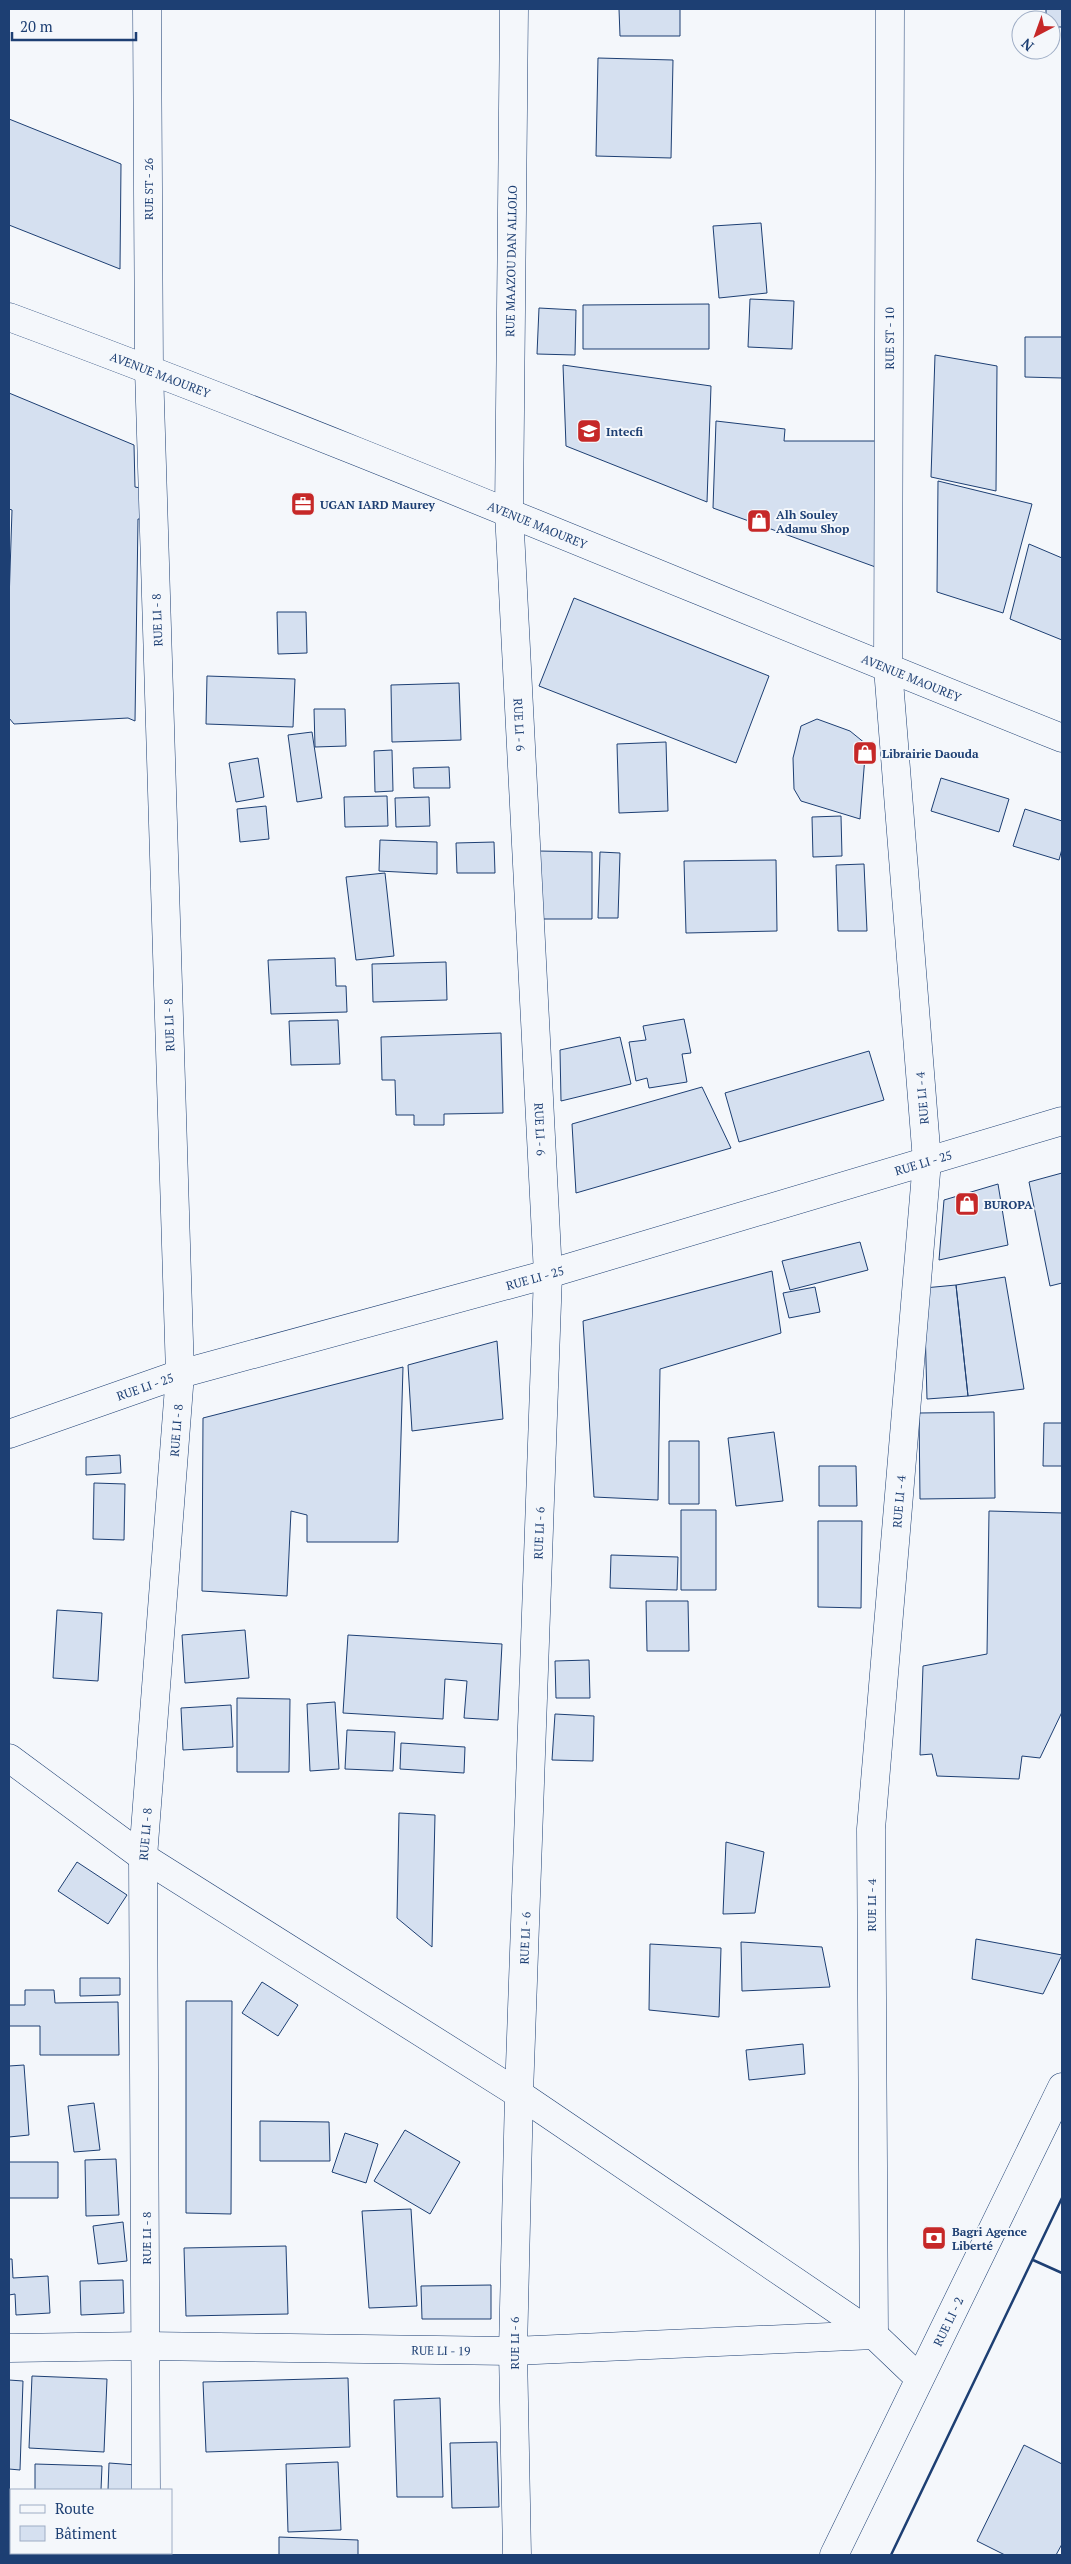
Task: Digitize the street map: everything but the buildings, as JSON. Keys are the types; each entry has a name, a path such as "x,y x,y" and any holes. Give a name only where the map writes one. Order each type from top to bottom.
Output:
{"street":[{"name":"RUE ST - 26","path":"147,9 149,369"},
{"name":"RUE MAAZOU DAN ALLOLO","path":"509,512 514,9"},
{"name":"RUE ST - 10","path":"888,668 890,9"},
{"name":"AVENUE MAOUREY","path":"9,316 149,369 509,512 1062,738"},
{"name":"RUE LI - 8","path":"146,2489 143,1857 180,1374 149,369"},
{"name":"RUE LI - 6","path":"509,512 548,1274 519,2094 513,2351 517,2555"},
{"name":"RUE LI - 4","path":"874,2336 871,1829 927,1161 888,668"},
{"name":"RUE LI - 25","path":"9,1434 180,1374 548,1274 1062,1122"},
{"path":"9,1758 143,1857 519,2094 874,2336 919,2378"},
{"name":"RUE LI - 2","path":"834,2555 1062,2087"},
{"name":"RUE LI - 19","path":"9,2348 146,2346 513,2351 874,2336"}],"wall":[{"path":"891,2555 1062,2198"},
{"path":"1033,2260 1062,2273"}],"place":[{"name":"Intecfi","path":"589,431"},
{"name":"UGAN IARD Maurey","path":"303,504"},
{"name":"Alh Souley Adamu Shop","path":"759,521"},
{"name":"Librairie Daouda","path":"865,753"},
{"name":"BUROPA","path":"967,1204"},
{"name":"Bagri Agence Liberté","path":"934,2238"}]}
